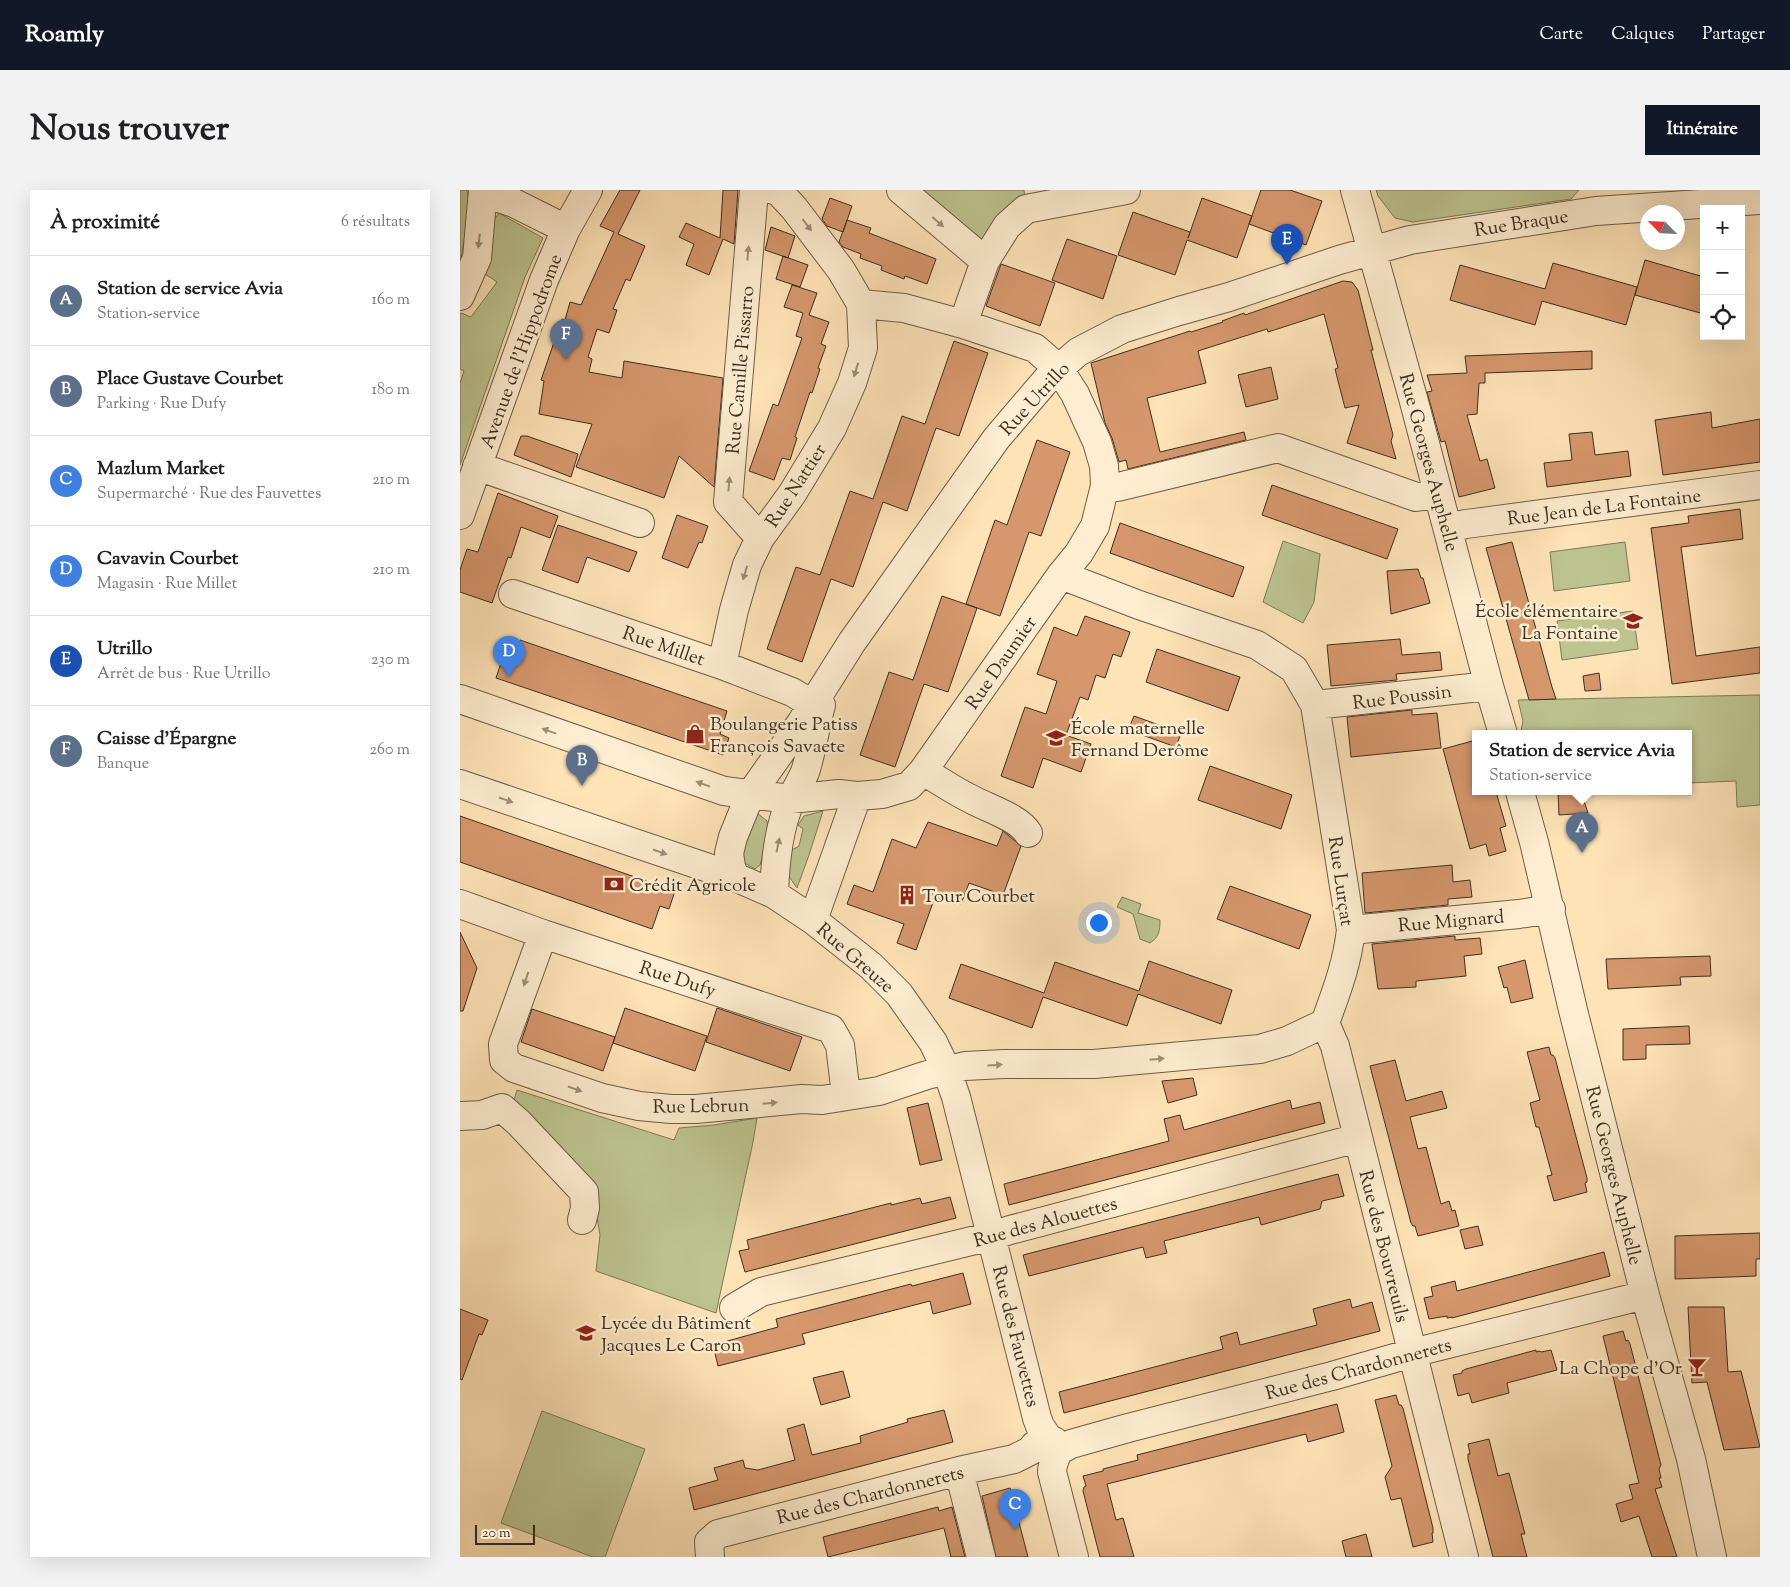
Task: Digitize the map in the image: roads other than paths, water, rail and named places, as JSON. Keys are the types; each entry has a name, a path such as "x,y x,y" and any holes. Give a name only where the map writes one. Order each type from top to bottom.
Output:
{"street":[{"name":"Avenue de l'Hippodrome","path":"460,515 528,320 566,229 588,190"},
{"name":"Rue Camille Pissarro","path":"754,190 728,502 760,538"},
{"name":"Rue Nattier","path":"722,665 734,610 747,565 760,538 792,494 832,428 852,383 862,348 861,304 841,270 806,223 779,192 774,190"},
{"path":"901,190 985,261"},
{"path":"963,324 985,261 1007,226 1026,208 1126,190"},
{"name":"Rue Georges Auphelle","path":"1355,190 1373,250 1502,730"},
{"path":"460,296 477,258 484,192 514,203 566,229"},
{"name":"Rue Braque","path":"1373,250 1422,238 1588,212 1760,200"},
{"name":"Rue Utrillo","path":"735,877 729,853 733,837 750,795 831,678 852,642 996,439 1048,378 1078,352 1122,330 1373,250"},
{"path":"861,304 904,308 963,324 1035,348 1059,368"},
{"name":"Rue Daumier","path":"460,699 724,791 791,799 839,794 857,796 882,794 909,786 923,771 1061,576 1079,554 1094,526 1105,486 1104,466 1097,442 1075,394 1059,368"},
{"path":"1105,486 1118,486 1278,448 1396,491 1416,496 1438,494"},
{"path":"477,466 640,523"},
{"name":"Rue Jean de La Fontaine","path":"1448,528 1466,524 1760,485"},
{"name":"Rue Lurçat","path":"1061,576 1257,645 1294,669 1315,705 1351,930 1348,956 1325,1023"},
{"name":"Rue Millet","path":"513,594 722,665 792,692 812,704"},
{"name":"Rue Utrillo","path":"774,894 774,863 791,799 805,771 821,705 831,678"},
{"name":"Rue Poussin","path":"1315,705 1489,686"},
{"path":"923,771 970,799 999,812 1023,826 1028,833"},
{"name":"Rue Greuze","path":"460,784 735,877 774,894 813,920 871,966 899,994 932,1042 947,1071"},
{"name":"Rue Georges Auphelle","path":"1521,795 1551,909 1573,1010 1645,1295 1684,1432 1712,1557"},
{"path":"813,920 857,796"},
{"name":"Rue Dufy","path":"460,904 543,934 831,1029 840,1045 846,1095"},
{"name":"Rue Mignard","path":"1351,930 1519,914 1551,909"},
{"name":"Rue Lebrun","path":"543,934 503,1044 504,1060 514,1068 602,1098 640,1106 671,1109 735,1106 802,1099 822,1100 879,1091 927,1075 947,1071"},
{"path":"947,1071 965,1066 1094,1064 1260,1049 1272,1047 1325,1023"},
{"name":"Rue des Bouvreuils","path":"1325,1023 1335,1046 1464,1557"},
{"name":"Rue des Fauvettes","path":"947,1071 956,1097 1074,1557"},
{"path":"460,1116 482,1115 502,1108 519,1123 548,1156 584,1192 585,1208 582,1220"},
{"name":"Rue des Alouettes","path":"734,1308 761,1292 992,1236 1358,1138"},
{"name":"Rue des Chardonnerets","path":"714,1545 959,1471 1332,1376 1412,1353 1645,1295"},
{"path":"959,1471 981,1557"}],"place":[{"name":"Utrillo","path":"1287,265"},
{"name":"Caisse d'Épargne","path":"566,360"},
{"name":"École élémentaire La Fontaine","path":"1633,621"},
{"name":"Cavavin Courbet","path":"509,677"},
{"name":"Boulangerie Patiss François Savaete","path":"695,734"},
{"name":"École maternelle Fernand Derôme","path":"1056,738"},
{"name":"Place Gustave Courbet","path":"582,786"},
{"name":"Station de service Avia","path":"1582,853"},
{"name":"Crédit Agricole","path":"614,884"},
{"name":"Tour Courbet","path":"907,895"},
{"name":"Lycée du Bâtiment Jacques Le Caron","path":"586,1333"},
{"name":"La Chope d'Or","path":"1697,1367"},
{"name":"Mazlum Market","path":"1015,1530"}]}
